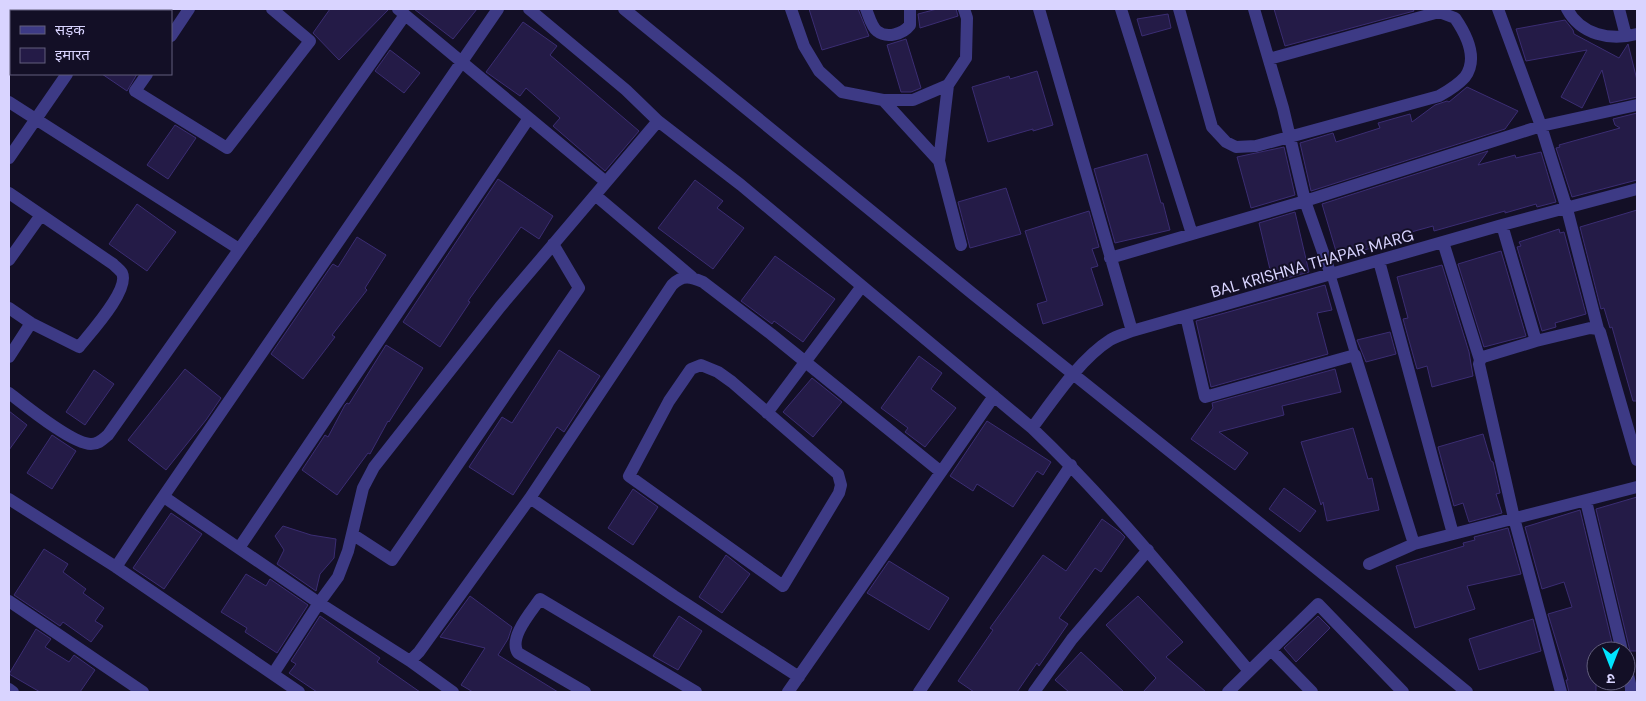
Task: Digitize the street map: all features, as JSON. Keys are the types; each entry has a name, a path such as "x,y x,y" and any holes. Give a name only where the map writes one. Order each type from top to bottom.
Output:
{"street":[{"path":"172,34 189,9"},
{"path":"145,75 135,91 227,148 310,41 272,9"},
{"path":"116,567 498,9"},
{"path":"529,9 626,90 658,121 741,185 1032,428 1071,465 1148,550 1249,671"},
{"path":"624,9 1072,375 1322,573 1466,692"},
{"path":"791,9 804,46 819,71 842,92 883,100 913,100 948,85"},
{"path":"866,9 876,30 884,34 893,35 905,31 910,25 910,9"},
{"path":"960,246 939,161 948,85 966,58 967,18 964,9"},
{"path":"1039,9 1132,331"},
{"path":"1121,9 1192,234"},
{"path":"1179,9 1212,127 1226,142 1236,147 1256,146 1439,96 1454,87 1466,76 1470,61 1470,44 1455,18 1439,12 1269,59"},
{"path":"1254,9 1290,136 1305,201 1330,275"},
{"path":"1498,9 1541,126 1567,209 1598,329 1637,460"},
{"path":"1567,9 1579,23 1592,33 1610,38 1634,36 1619,9"},
{"path":"9,394 72,438 91,444 100,442 108,435 239,249 401,12 606,182"},
{"path":"9,158 66,75"},
{"path":"883,100 939,161"},
{"path":"9,102 239,249"},
{"path":"1110,258 1305,201 1541,126 1637,105"},
{"path":"239,548 529,118"},
{"path":"273,674 344,565 363,488 374,467 500,307 658,121"},
{"name":"BAL KRISHNA THAPAR MARG","path":"1032,428 1072,375 1110,340 1132,331 1502,225 1637,189"},
{"path":"9,193 113,264 122,272 123,280 121,290 115,300 79,347 31,323 9,308"},
{"path":"595,195 692,278 703,282 941,472"},
{"path":"9,260 41,215"},
{"path":"1502,225 1536,342"},
{"path":"1443,242 1480,360 1480,368 1514,518 1561,692"},
{"path":"352,534 392,560 579,288 553,244"},
{"path":"1379,261 1453,534"},
{"path":"410,661 419,652 530,498 672,285 678,279 692,278"},
{"path":"767,413 862,286"},
{"path":"1186,316 1205,397 1355,354 1414,544"},
{"path":"9,357 31,323"},
{"path":"1480,360 1536,342 1590,328 1598,329"},
{"path":"701,365 718,372 767,413 838,474 841,485 839,493 783,586 629,476 669,401 691,369 701,365"},
{"path":"788,692 994,396"},
{"path":"919,692 1071,465"},
{"path":"1369,564 1414,544 1637,487"},
{"path":"164,497 319,603 410,661 453,692"},
{"path":"530,498 674,596 799,677"},
{"path":"9,499 116,567 299,692"},
{"path":"1586,501 1620,641"},
{"path":"1034,692 1072,639 1148,550"},
{"path":"585,692 518,653 515,648 514,641 517,634 540,599 696,692"},
{"path":"9,602 143,692"},
{"path":"1228,692 1318,604 1403,692"},
{"path":"1271,650 1312,692"},
{"path":"9,689 13,692"}],"lane":[{"path":"1330,275 1355,354"}],"building":[{"path":"330,9 389,9 339,60 313,33"},
{"path":"414,9 477,9 453,39"},
{"path":"809,9 858,9 869,36 822,50"},
{"path":"937,9 956,9 958,16 920,28 918,14"},
{"path":"1274,9 1413,9 1414,11 1285,46"},
{"path":"1168,14 1171,28 1142,36 1137,19"},
{"path":"1565,20 1574,34 1619,58 1628,44 1637,80 1637,97 1610,103 1602,70 1582,108 1561,97 1587,50 1526,61 1516,29"},
{"path":"523,22 557,46 550,55 639,131 605,171 553,126 560,118 526,88 520,96 486,72"},
{"path":"906,39 921,88 911,92 901,92 887,45"},
{"path":"390,50 420,73 404,93 375,71"},
{"path":"1037,71 1053,125 988,142 972,87 1009,76 1010,79"},
{"path":"103,75 136,75 127,91"},
{"path":"1467,87 1518,111 1505,129 1311,191 1300,143 1333,133 1336,142 1380,128 1378,123 1410,114 1412,122 1435,105 1449,102"},
{"path":"1637,113 1637,180 1572,197 1556,148 1560,147 1559,145 1620,128 1615,125 1613,119"},
{"path":"175,125 196,138 168,179 147,165"},
{"path":"1284,147 1295,195 1251,208 1237,157"},
{"path":"1488,151 1478,165 1515,155 1516,158 1541,152 1556,202 1537,207 1536,204 1505,213 1505,211 1434,231 1433,226 1384,241 1386,248 1372,251 1371,248 1338,258 1322,204"},
{"path":"1147,154 1170,230 1115,243 1094,169"},
{"path":"498,179 553,216 539,239 521,227 468,301 470,302 440,347 403,322"},
{"path":"695,180 723,201 717,208 744,228 713,269 658,228"},
{"path":"1006,188 1021,234 970,248 958,202"},
{"path":"137,204 176,232 147,271 109,244"},
{"path":"1637,210 1637,401 1633,401 1612,327 1610,328 1604,308 1601,309 1580,227"},
{"path":"1089,211 1099,247 1092,249 1098,266 1091,268 1103,305 1043,324 1037,304 1047,301 1025,231"},
{"path":"1295,212 1309,272 1273,282 1259,223"},
{"path":"1559,229 1560,233 1564,232 1586,314 1555,323 1556,327 1542,331 1517,247 1521,246 1519,242"},
{"path":"357,237 386,255 365,288 367,290 332,335 335,337 303,379 271,354 332,265 338,267"},
{"path":"1501,251 1526,336 1484,347 1458,264"},
{"path":"775,256 835,299 803,342 774,321 772,324 741,301"},
{"path":"1442,265 1469,352 1473,376 1432,387 1427,366 1417,369 1403,319 1408,318 1397,277"},
{"path":"1325,285 1332,310 1317,313 1328,354 1211,387 1196,321"},
{"path":"1390,332 1396,354 1366,362 1357,340"},
{"path":"386,345 423,368 388,421 370,454 368,453 337,495 302,470 325,435 328,437 345,405 349,404"},
{"path":"559,350 600,376 564,432 557,427 513,495 469,467 502,417 512,423"},
{"path":"919,356 942,373 931,389 956,408 925,447 905,432 908,428 881,408"},
{"path":"185,369 221,398 166,470 128,440"},
{"path":"1335,369 1341,392 1282,406 1284,415 1219,432 1248,453 1235,470 1191,439 1213,408 1212,403"},
{"path":"94,370 114,384 85,425 66,412"},
{"path":"812,378 842,402 813,437 783,412"},
{"path":"9,411 27,425 9,450"},
{"path":"987,421 1051,462 1043,475 1037,471 1013,507 977,484 973,491 950,476"},
{"path":"1353,428 1368,479 1372,478 1379,510 1327,521 1323,502 1321,505 1301,442"},
{"path":"1483,434 1491,461 1493,462 1500,493 1496,494 1502,513 1469,522 1463,503 1454,506 1438,447"},
{"path":"52,435 76,451 52,489 27,473"},
{"path":"1284,488 1316,511 1300,532 1269,509"},
{"path":"633,489 658,507 633,545 608,528"},
{"path":"1637,497 1637,651 1636,641 1628,641 1596,509"},
{"path":"1580,510 1612,641 1586,641 1586,691 1596,692 1569,692 1566,680 1568,680 1548,614 1572,607 1564,582 1542,589 1525,527"},
{"path":"171,513 202,534 164,589 133,568"},
{"path":"1102,519 1125,537 1101,572 1095,568 1059,618 1068,624 1039,666 1037,663 1017,692 974,692 958,681 993,630 990,628 1043,555 1066,571"},
{"path":"283,526 311,535 336,539 334,558 320,574 316,591 277,564 284,550 275,536"},
{"path":"1508,528 1521,574 1467,586 1475,609 1415,628 1396,566 1464,546 1463,543 1475,540 1474,537"},
{"path":"44,549 68,564 63,572 86,589 83,593 104,608 95,621 103,626 91,642 63,622 60,626 14,595"},
{"path":"726,555 750,574 722,613 699,597"},
{"path":"889,561 949,598 929,630 867,593"},
{"path":"246,574 266,586 270,579 308,605 277,653 245,632 247,628 221,612"},
{"path":"470,596 512,627 508,639 498,655 558,692 473,692 461,685 485,648 440,637"},
{"path":"1138,596 1183,642 1166,657 1206,692 1143,692 1156,678 1106,625"},
{"path":"320,616 380,658 377,662 420,692 317,692 289,673 296,664 291,661"},
{"path":"679,616 702,631 678,670 653,656"},
{"path":"1318,616 1330,628 1296,662 1284,648"},
{"path":"1533,619 1541,651 1479,670 1469,639"},
{"path":"36,629 51,639 45,647 69,662 74,655 95,670 80,692 40,692 9,674"},
{"path":"1081,652 1124,692 1069,692 1055,680"}]}
